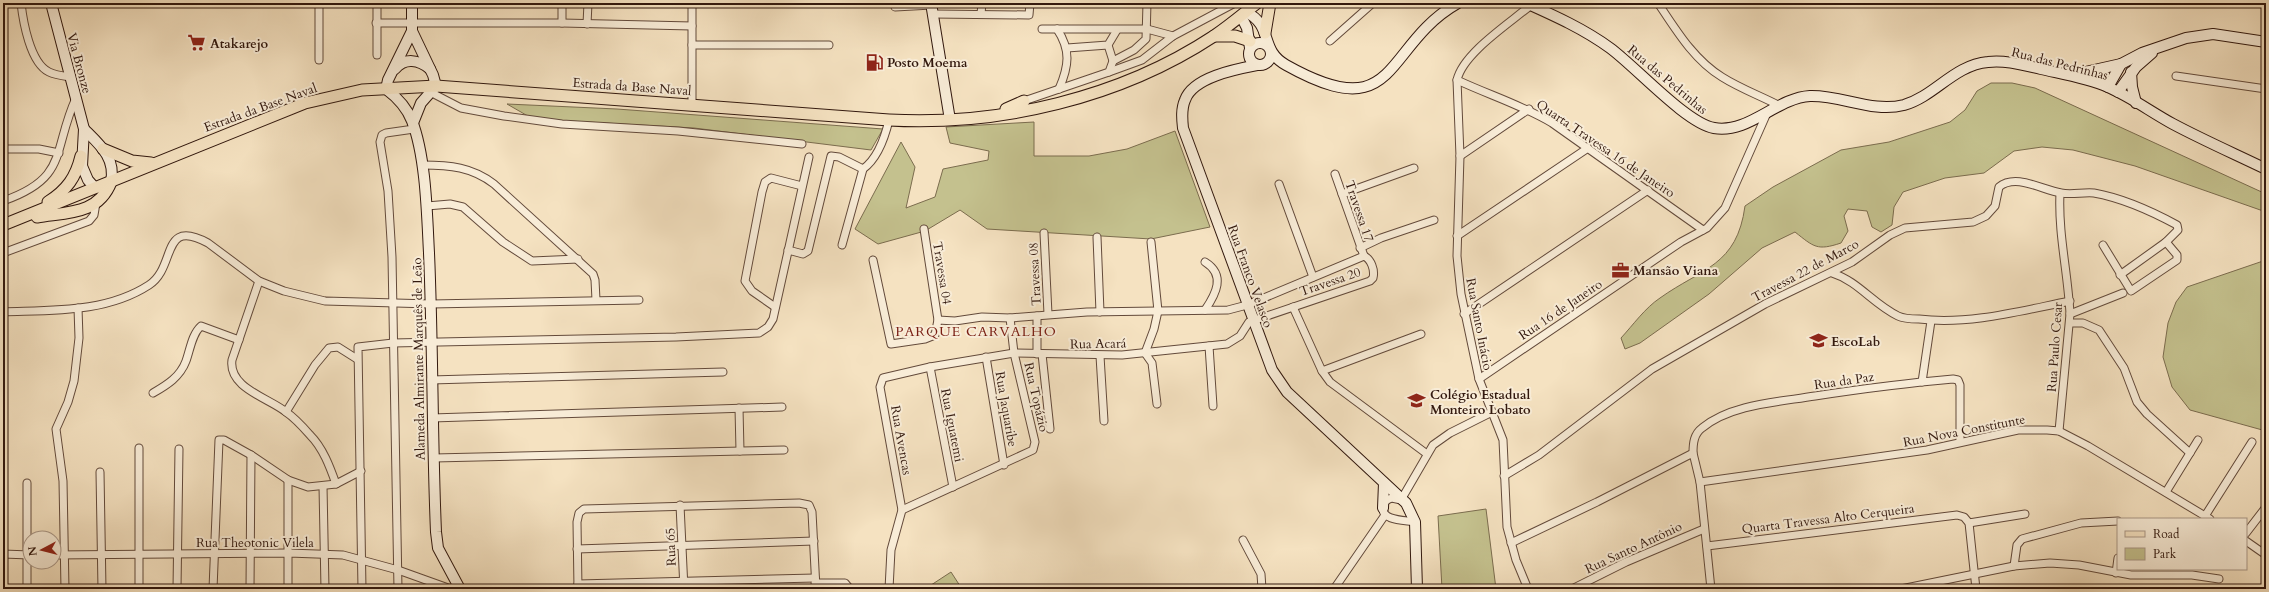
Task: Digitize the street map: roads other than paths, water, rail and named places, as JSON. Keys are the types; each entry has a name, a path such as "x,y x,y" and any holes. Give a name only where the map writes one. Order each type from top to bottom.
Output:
{"main road":[{"name":"Via Bronze","path":"51,3 84,129 81,156 83,171 95,188"},
{"path":"412,3 412,27 430,69 433,89 418,110 413,126"},
{"name":"Estrada da Base Naval","path":"3,225 304,103 362,90 433,89 692,104 889,120 950,120 995,115 1061,102 1124,81 1161,66 1214,36 1257,3"},
{"path":"1265,33 1270,3"},
{"path":"1238,69 1250,48 1257,44 1264,44 1269,47 1274,55 1286,65 1322,82 1341,88 1366,87 1377,82 1390,72 1424,30 1438,17 1458,3"},
{"name":"Rua das Pedrinhas","path":"1529,4 1596,38 1624,59 1684,112 1703,124 1713,128 1731,128 1780,106 1809,96 1878,107 1901,106 1927,95 1962,69 1987,62 2012,63 2070,76 2108,87 2208,142 2266,169"},
{"path":"932,8 950,120"},
{"path":"1243,14 1258,19 1265,33 1269,47 1270,59 1260,65"},
{"path":"1243,14 1253,62 1260,65 1286,65"},
{"path":"386,90 391,74 412,27"},
{"path":"2070,76 2121,64 2142,53 2191,36 2213,34 2266,42"},
{"path":"1214,36 1235,36 1250,48"},
{"path":"2118,92 2131,72 2143,59 2160,47"},
{"path":"391,74 400,64 411,61 418,62 430,69"},
{"path":"2108,87 2121,64"},
{"name":"Rua Franco Velasco","path":"1260,65 1238,69 1200,83 1185,98 1182,118 1183,128 1272,370 1281,385 1384,483 1411,512 1415,522 1417,589"},
{"path":"2131,72 2132,87 2136,103"},
{"name":"Alameda Almirante Marquês de Leão","path":"386,90 402,104 413,126 422,165 427,206 431,304 431,380 437,541 438,548 460,589"},
{"path":"995,115 1024,101"},
{"name":"Via Bronze","path":"84,129 103,149 112,164 110,182"},
{"path":"103,149 132,161 154,163"},
{"path":"18,220 46,204 66,189 76,175 81,156"},
{"path":"18,220 79,210 96,203 104,196 110,182"},
{"path":"1384,483 1384,511"}],"street":[{"path":"21,3 27,37 39,62 49,72 70,77"},
{"path":"319,3 319,60"},
{"path":"376,3 377,55"},
{"path":"562,3 562,23"},
{"path":"587,24 588,3"},
{"path":"692,3 692,104"},
{"path":"981,14 982,3"},
{"path":"895,7 914,5 981,14 1029,15 1030,3"},
{"path":"1109,72 1113,62 1140,46 1146,39 1147,3"},
{"path":"1024,101 1142,60 1173,36 1235,3"},
{"path":"1330,41 1373,3"},
{"path":"1658,3 1682,38 1708,67 1722,77 1780,106"},
{"path":"1458,80 1463,66 1475,52 1529,4"},
{"path":"376,23 412,27 562,23 692,26"},
{"path":"1042,29 1147,29 1173,36"},
{"path":"1057,29 1067,48 1066,70 1059,89"},
{"path":"1113,62 1108,45 1117,30"},
{"path":"692,45 828,45"},
{"path":"1067,48 1108,45"},
{"path":"2176,76 2266,89"},
{"name":"Quarta Travessa 16 de Janeiro","path":"1458,80 1486,94 1529,109 1588,148 1703,230"},
{"name":"Rua Santo Inácio","path":"1458,80 1460,156 1457,236 1458,275 1464,314 1479,380 1503,440 1505,508 1511,543 1528,589"},
{"path":"433,89 461,108 504,116 562,124 678,131 802,144"},
{"path":"3,201 29,191 42,182 60,152 67,119 76,98"},
{"path":"1460,156 1529,109"},
{"name":"Rua 16 de Janeiro","path":"1479,380 1627,278 1681,242 1703,230 1725,208 1767,113"},
{"path":"842,245 863,169 871,162 875,155 889,120"},
{"path":"398,589 393,343 394,302 389,199 380,142 382,134 413,126"},
{"path":"1457,236 1588,148"},
{"path":"3,149 39,149 60,152"},
{"path":"788,250 803,254 808,251 816,224 831,156 839,157 863,169"},
{"path":"362,589 361,471 357,359 357,348 359,346 393,343 740,336 763,331 771,323 809,157"},
{"path":"422,165 455,166 481,174 578,259 594,276 596,300"},
{"path":"1342,194 1414,168"},
{"name":"Travessa 17","path":"1335,174 1364,256"},
{"path":"775,307 752,291 745,281 762,192 765,182 771,178 802,186"},
{"name":"Travessa 22 de Marco","path":"1504,476 1540,456 1652,369 1765,304 1832,273 1861,256 1890,235 1905,228 1978,221 1991,212 1999,187 2006,182 2025,183 2060,193 2099,194 2163,218 2177,225 2178,230 2166,242"},
{"path":"1279,184 1312,277"},
{"path":"1464,314 1648,190"},
{"name":"Rua Paulo Cesar","path":"2059,431 2070,323 2070,301 2060,227 2060,193"},
{"path":"3,253 88,221 94,215 96,203"},
{"path":"427,206 450,204 464,207 503,242 532,262 578,259"},
{"path":"1360,248 1381,238 1434,220"},
{"name":"Travessa 04","path":"924,229 938,320"},
{"name":"Travessa 08","path":"1044,233 1048,314"},
{"path":"3,312 78,308 113,303 150,285 157,279 175,240 182,236 198,238 208,243 259,281 290,293 325,301 431,304 639,300"},
{"path":"1097,237 1100,312"},
{"path":"1151,242 1158,311 1154,329 1145,353 1152,363 1157,404"},
{"path":"2070,314 2126,292 2133,291 2177,260 2177,255 2166,242 2120,275"},
{"path":"2103,245 2120,275 2126,292"},
{"path":"873,260 891,344 906,343 935,335 938,320 1010,318 1048,314 1100,312 1228,310 1247,305 1364,256"},
{"name":"Travessa 20","path":"1293,307 1370,281 1373,278 1374,271 1368,258 1364,256"},
{"path":"1205,262 1215,272 1218,281 1217,290 1205,310"},
{"path":"1832,273 1850,281 1875,303 1898,316 1931,321 1968,320 2070,301"},
{"path":"259,281 232,364 234,375 241,384 286,412 312,437 320,448 336,484"},
{"path":"1253,320 1293,307 1322,371 1330,382 1427,454"},
{"path":"65,589 63,481 56,429 68,402 74,381 79,338 78,308"},
{"name":"Rua Topázio","path":"1037,316 1039,354 1050,429"},
{"name":"Rua Topázio","path":"1004,464 1030,453 1035,446 1014,353 1010,318"},
{"name":"Rua Acará","path":"886,378 930,367 1014,353 1100,356 1208,346 1233,341 1240,336 1247,324 1253,320"},
{"path":"1922,382 1931,321"},
{"path":"2070,323 2083,323 2099,330 2124,368 2137,402 2147,414 2190,453"},
{"path":"153,393 172,381 182,369 199,328 204,326 239,340"},
{"path":"1322,371 1421,334"},
{"path":"1208,346 1213,406"},
{"path":"286,412 315,365 329,348 338,347 357,359"},
{"path":"1100,356 1104,421"},
{"name":"Rua Jaquaribe","path":"986,357 1004,464"},
{"name":"Rua Iguatemi","path":"930,367 953,487"},
{"path":"431,380 723,372"},
{"name":"Rua Avencas","path":"886,378 881,380 880,387 902,510"},
{"name":"Rua da Paz","path":"1693,452 1693,443 1701,429 1717,419 1762,404 1953,379 1960,382 1960,442"},
{"path":"432,418 782,407"},
{"path":"739,408 740,451"},
{"path":"1398,518 1404,510 1401,500 1427,454 1440,438 1492,412"},
{"name":"Rua Nova Constitunte","path":"1700,482 1927,450 2018,430 2059,431 2208,517"},
{"path":"213,589 213,553 218,442 220,439 251,455 288,480 308,487 336,484 361,471"},
{"path":"2166,492 2198,440"},
{"path":"2208,517 2252,442"},
{"path":"139,448 139,589"},
{"path":"177,589 179,449"},
{"path":"434,458 784,450"},
{"path":"1511,543 1597,502 1693,452 1700,482 1711,589"},
{"path":"250,589 251,455"},
{"path":"889,589 891,550 902,510 1004,464"},
{"path":"100,472 102,589"},
{"path":"288,480 288,589"},
{"path":"27,483 28,530"},
{"path":"323,486 324,589"},
{"path":"1334,589 1384,511 1388,499 1395,497 1401,500"},
{"path":"815,583 812,512 805,503 591,508 584,509 578,513 578,586 845,583 850,589"},
{"name":"Rua 65","path":"680,505 684,586"},
{"path":"2247,532 2266,507"},
{"path":"1384,511 1392,519 1398,518 1415,522"},
{"name":"Quarta Travessa Alto Cerqueira","path":"1707,546 1952,514 1964,518 1969,523"},
{"path":"1976,589 1969,523 2025,514"},
{"path":"2014,566 2017,545 2022,539 2081,523 2117,521"},
{"name":"Rua Santo Antônio","path":"1572,589 1626,562 1704,529"},
{"path":"1243,540 1261,574 1262,589"},
{"path":"577,549 814,541"},
{"path":"2247,542 2266,555"},
{"name":"Rua Theotonic Vilela","path":"65,555 213,553 324,554 362,559 398,570 437,586 451,589"},
{"path":"3,554 22,555"},
{"path":"1901,589 2014,566 2059,563 2116,573 2155,576 2192,575 2219,579"},
{"path":"2116,573 2117,566"},
{"path":"27,589 28,570"},
{"path":"437,586 450,579 452,574"}],"place":[{"name":"Atakarejo","path":"197,43"},
{"name":"Posto Moema","path":"874,62"},
{"name":"Mansão Viana","path":"1620,270"},
{"name":"EscoLab","path":"1818,341"},
{"name":"Colégio Estadual Monteiro Lobato","path":"1417,401"}],"district":[{"name":"PARQUE CARVALHO","path":"976,331"}]}
